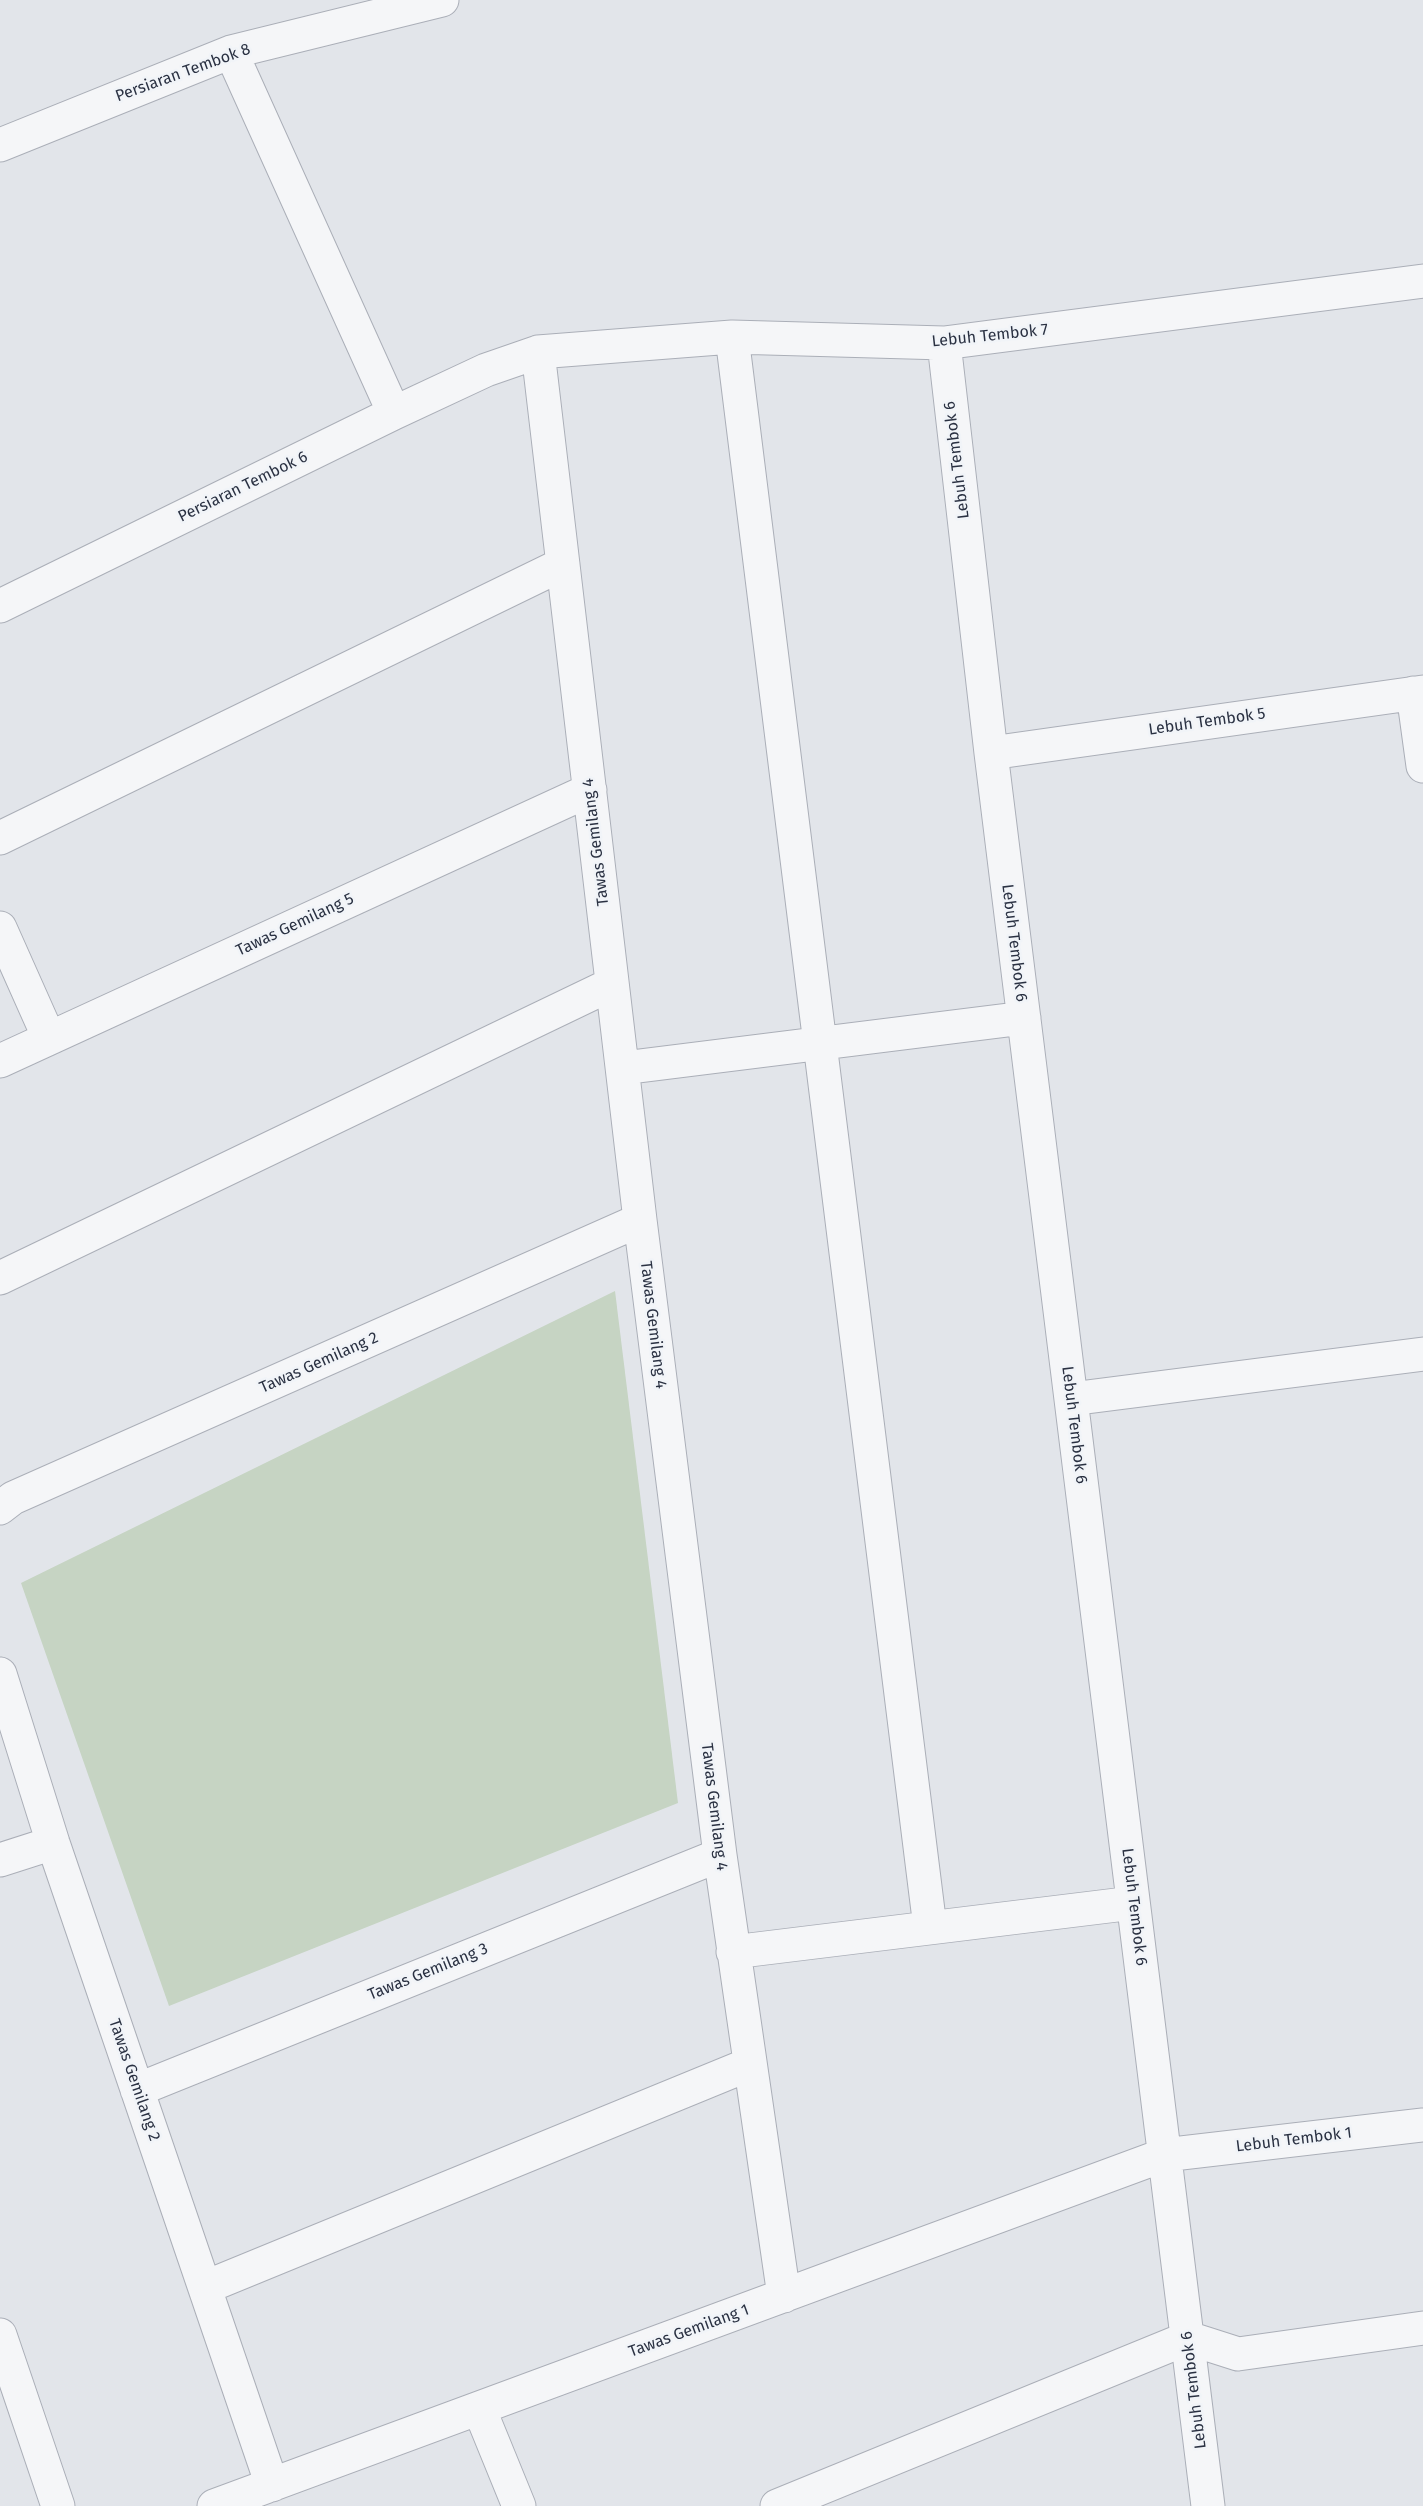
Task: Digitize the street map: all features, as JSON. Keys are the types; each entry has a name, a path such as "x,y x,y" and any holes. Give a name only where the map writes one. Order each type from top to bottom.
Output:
{"street":[{"name":"Persiaran Tembok 8","path":"4,140 231,52 442,0"},
{"path":"231,52 394,413"},
{"name":"Lebuh Tembok 7","path":"486,370 538,352 732,337 944,344 1423,281"},
{"path":"732,337 818,1045 930,1927"},
{"name":"Lebuh Tembok 6","path":"944,344 991,753 1208,2506"},
{"name":"Tawas Gemilang 4","path":"538,352 640,1220 720,1855 784,2296"},
{"name":"Persiaran Tembok 6","path":"0,606 486,370"},
{"path":"0,838 563,564"},
{"path":"1418,692 1423,766"},
{"name":"Lebuh Tembok 5","path":"991,753 1418,692"},
{"name":"Tawas Gemilang 5","path":"0,1061 590,790"},
{"path":"0,928 50,1038"},
{"path":"0,1278 612,984"},
{"path":"623,1068 1024,1018"},
{"name":"Tawas Gemilang 2","path":"0,1508 13,1498 640,1220"},
{"path":"1071,1399 1423,1354"},
{"name":"Tawas Gemilang 2","path":"0,1674 53,1843 272,2485"},
{"path":"0,1860 53,1843"},
{"name":"Tawas Gemilang 3","path":"137,2090 720,1855"},
{"path":"733,1952 1133,1903"},
{"path":"206,2287 750,2064"},
{"name":"Lebuh Tembok 1","path":"1164,2156 1423,2125"},
{"name":"Tawas Gemilang 1","path":"214,2506 1164,2156"},
{"path":"777,2506 1188,2338 1239,2354 1423,2328"},
{"path":"0,2335 58,2506"},
{"path":"479,2408 519,2506"}],"green space":[{"path":"615,1291 678,1803 169,2006 21,1583"}]}
